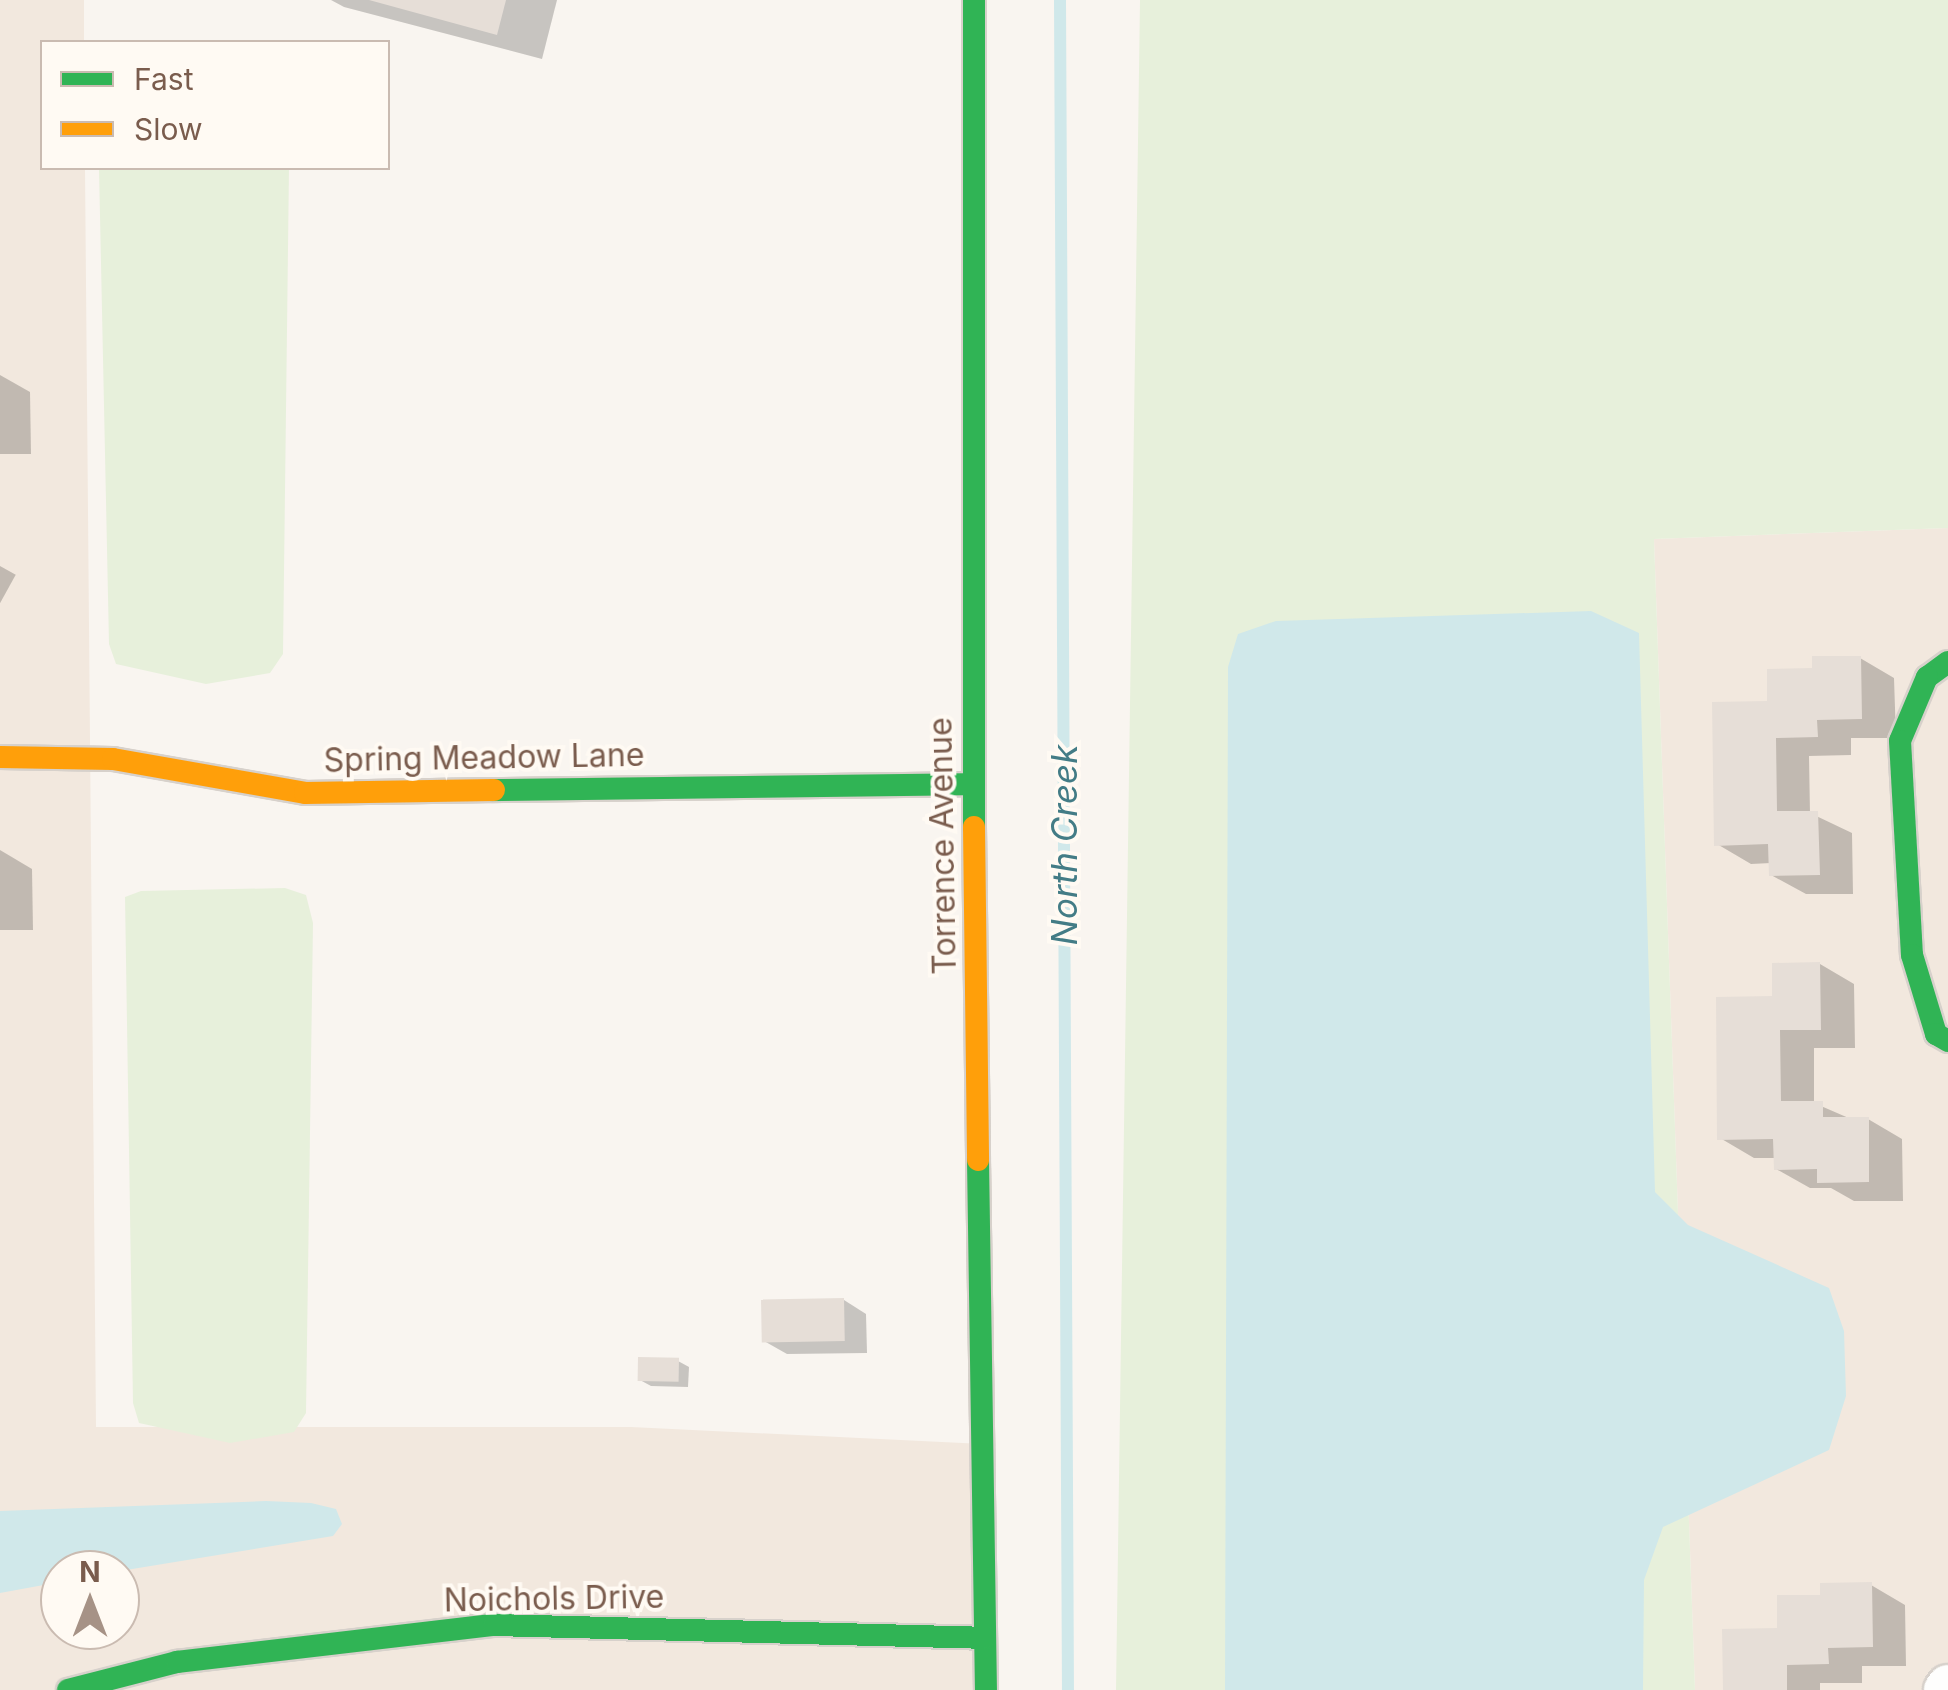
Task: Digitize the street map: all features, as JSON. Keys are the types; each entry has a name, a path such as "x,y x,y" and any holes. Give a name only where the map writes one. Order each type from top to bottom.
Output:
{"street":[{"name":"Torrence Avenue","path":"974,0 973,784 986,1690"},
{"path":"1948,662 1927,677 1900,741 1912,954 1936,1034 1948,1041"},
{"name":"Spring Meadow Lane","path":"0,757 113,759 306,793 973,784"},
{"name":"Noichols Drive","path":"68,1690 178,1662 494,1625 986,1638"}],"shaded area":[{"path":"0,0 84,0 84,40 40,40 40,170 85,170 96,1427 631,1427 983,1444 986,1690 0,1690"},
{"path":"1948,528 1948,1690 1695,1690 1654,539"}],"green space":[{"path":"1140,0 1948,0 1948,528 1654,539 1695,1690 1116,1690"},
{"path":"99,170 289,170 283,654 270,673 206,684 116,664 109,644"},
{"path":"285,888 306,895 313,923 306,1413 294,1432 230,1443 139,1423 133,1403 125,897 141,891"}],"water":[{"path":"1591,611 1639,633 1655,1192 1688,1225 1829,1288 1844,1331 1846,1396 1829,1450 1663,1527 1644,1580 1643,1690 1225,1690 1228,667 1238,634 1276,621"},
{"path":"266,1501 311,1503 336,1509 342,1524 333,1536 140,1568 140,1550 40,1550 40,1586 0,1593 0,1511"}],"building":[{"path":"369,0 506,0 497,35"},
{"path":"1812,656 1861,656 1862,719 1817,720 1818,737 1776,738 1777,811 1818,811 1820,875 1769,876 1768,844 1714,846 1712,702 1767,701 1767,669 1812,668"},
{"path":"1820,962 1821,1030 1780,1030 1781,1101 1823,1101 1823,1117 1869,1117 1869,1182 1817,1183 1817,1169 1774,1170 1773,1139 1717,1140 1716,997 1772,996 1772,963"},
{"path":"844,1298 845,1341 762,1342 761,1299"},
{"path":"638,1357 679,1358 679,1382 638,1381"},
{"path":"1872,1582 1873,1647 1828,1648 1829,1664 1787,1665 1787,1690 1723,1690 1722,1629 1777,1628 1777,1595 1820,1595 1820,1583"}],"waterway":[{"name":"North Creek","path":"1060,0 1068,1690"}],"traffic: fast":[{"path":"974,0 974,827"},
{"path":"1948,662 1927,677 1900,741 1912,955 1936,1034 1948,1041"},
{"path":"494,790 973,784"},
{"path":"978,1160 986,1690"},
{"path":"68,1690 177,1662 494,1625 985,1638"}],"traffic: slow":[{"path":"0,757 113,759 305,793 494,790"},
{"path":"974,827 978,1160"}]}
